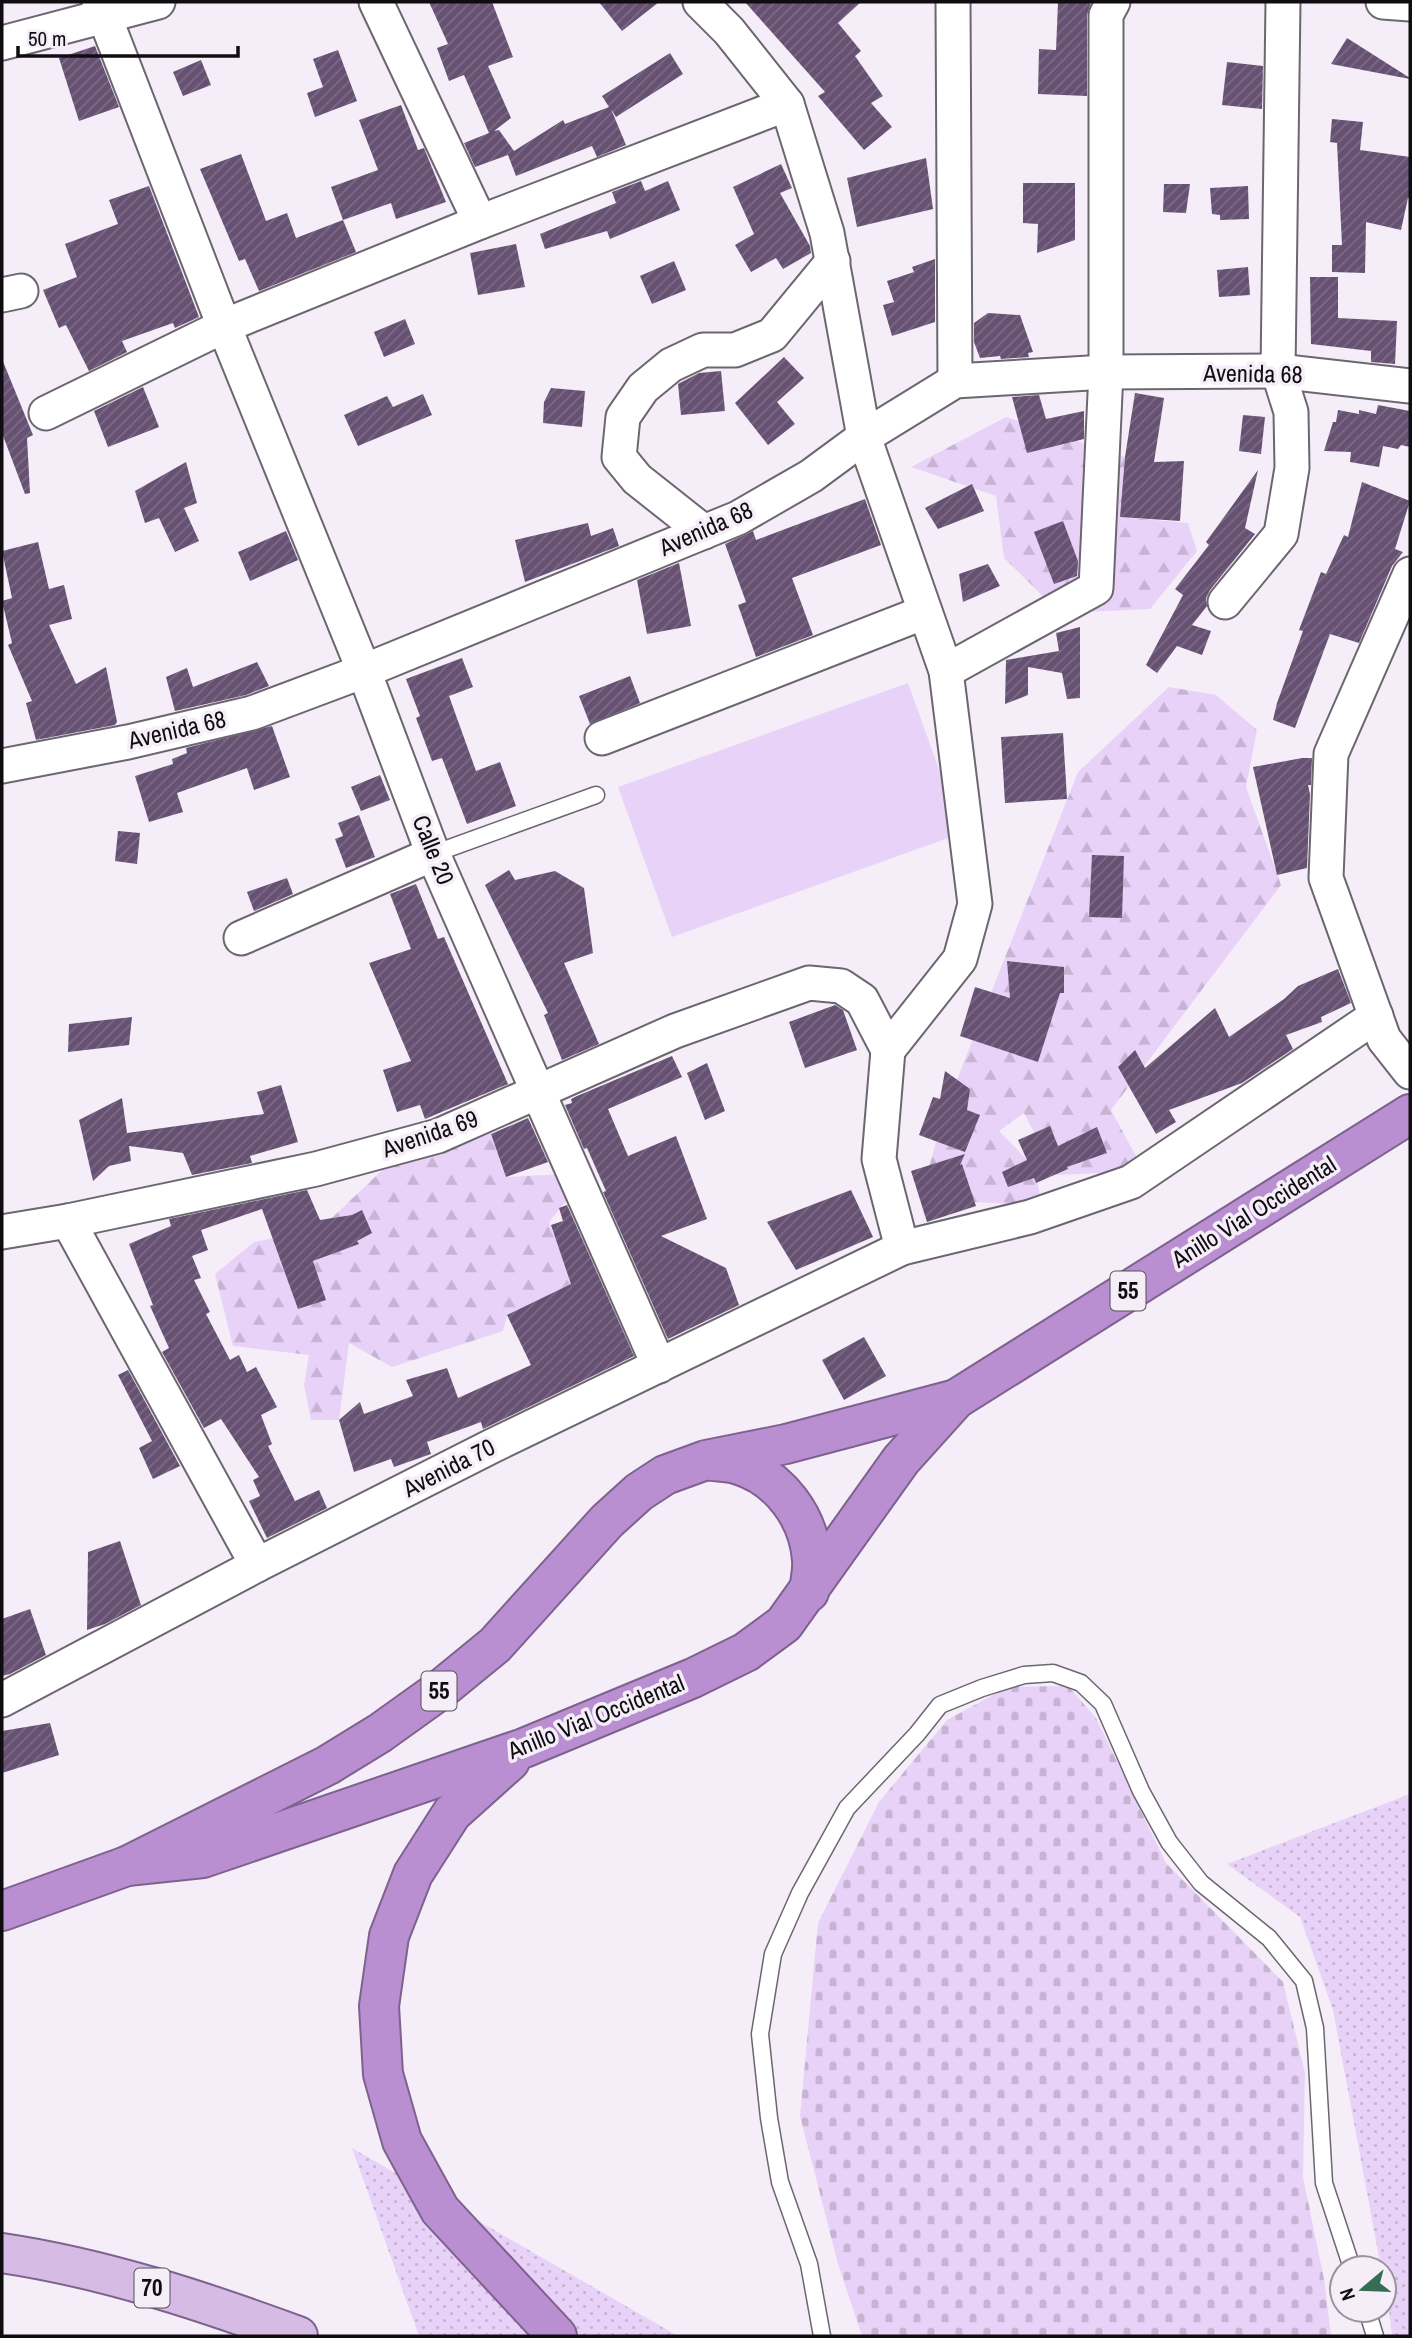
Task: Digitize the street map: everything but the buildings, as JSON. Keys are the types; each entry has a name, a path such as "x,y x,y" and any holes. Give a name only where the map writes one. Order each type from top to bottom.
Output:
{"highway":[{"name":"Anillo Vial Occidental","path":"127,1866 203,1858 524,1748 693,1678 746,1651 785,1624 901,1460 956,1399 1410,1114"},
{"name":"Anillo Vial Occidental","path":"2,1911 127,1866 328,1765 380,1733 440,1690 495,1644 607,1521 639,1492 665,1475 706,1460 786,1444 956,1399"},
{"path":"706,1460 738,1465 767,1478 790,1501 806,1529 812,1560 809,1592"},
{"path":"524,1748 453,1812 413,1874 389,1937 379,2006 383,2074 402,2141 440,2210 557,2336"}],"main road":[{"name":"70","path":"2,2253 114,2277 234,2313 298,2336"}],"street":[{"path":"2,43 102,9 158,2"},
{"path":"376,2 480,222"},
{"path":"700,2 729,31 787,104 827,233 864,437 946,671 975,904 960,959 888,1050 879,1159 902,1248"},
{"path":"953,2 955,381"},
{"path":"946,671 1096,588 1106,372 1106,15 1113,2"},
{"path":"1226,602 1281,534 1292,468 1291,412 1278,371 1283,2"},
{"path":"1382,2 1410,4"},
{"name":"Calle 20","path":"102,9 224,326 364,671 433,854 659,1366"},
{"path":"46,413 224,326 480,222 787,104"},
{"path":"705,532 637,479 620,457 623,417 643,388 671,365 703,351 735,350 772,335 832,261"},
{"name":"Avenida 68","path":"2,766 128,742 252,713 364,671 738,518 811,476 864,437 955,381 1106,372 1278,371 1410,386"},
{"path":"1410,574 1331,754 1326,878 1410,1072"},
{"path":"603,738 925,612"},
{"path":"241,938 433,854"},
{"name":"Avenida 69","path":"2,1231 68,1221 316,1169 438,1136 675,1031 809,983 841,986 862,1000 888,1050"},
{"name":"Avenida 70","path":"2,1700 257,1565 492,1446 902,1248 1030,1217 1131,1182 1390,1027"},
{"path":"68,1221 257,1565"}],"lane":[{"path":"433,854 596,795"},
{"path":"822,2336 809,2264 780,2182 769,2118 760,2034 773,1954 800,1893 847,1808 916,1734 940,1704 1024,1675 1053,1673 1081,1683 1103,1704 1140,1791 1170,1842 1201,1883 1269,1938 1304,1981 1315,2028 1324,2183 1347,2254"}],"green space":[{"path":"1006,417 1125,457 1120,517 1188,523 1197,551 1150,609 1060,613 1004,558 996,496 911,467"},
{"path":"908,683 962,833 672,937 618,787"},
{"path":"1169,687 1216,695 1257,730 1246,787 1281,885 1111,1110 1144,1171 1056,1175 1024,1113 999,1131 1034,1167 1041,1200 1012,1204 920,1199 945,1110 1078,772"},
{"path":"490,1131 506,1177 563,1174 571,1195 549,1222 559,1247 592,1235 594,1273 507,1315 503,1331 392,1367 349,1343 339,1420 311,1420 304,1385 309,1355 233,1346 215,1274 254,1242 289,1235 299,1249 393,1160"},
{"path":"1068,1686 1096,1718 1166,1863 1283,1982 1305,2073 1303,2177 1324,2279 1331,2336 862,2336 838,2264 800,2116 818,1923 879,1802 947,1720 1008,1687"},
{"path":"1410,1794 1410,2336 1392,2336 1391,2324 1398,2324 1398,2254 1378,2254 1333,2010 1300,1917 1227,1864"},
{"path":"352,2148 678,2336 419,2336"}]}
